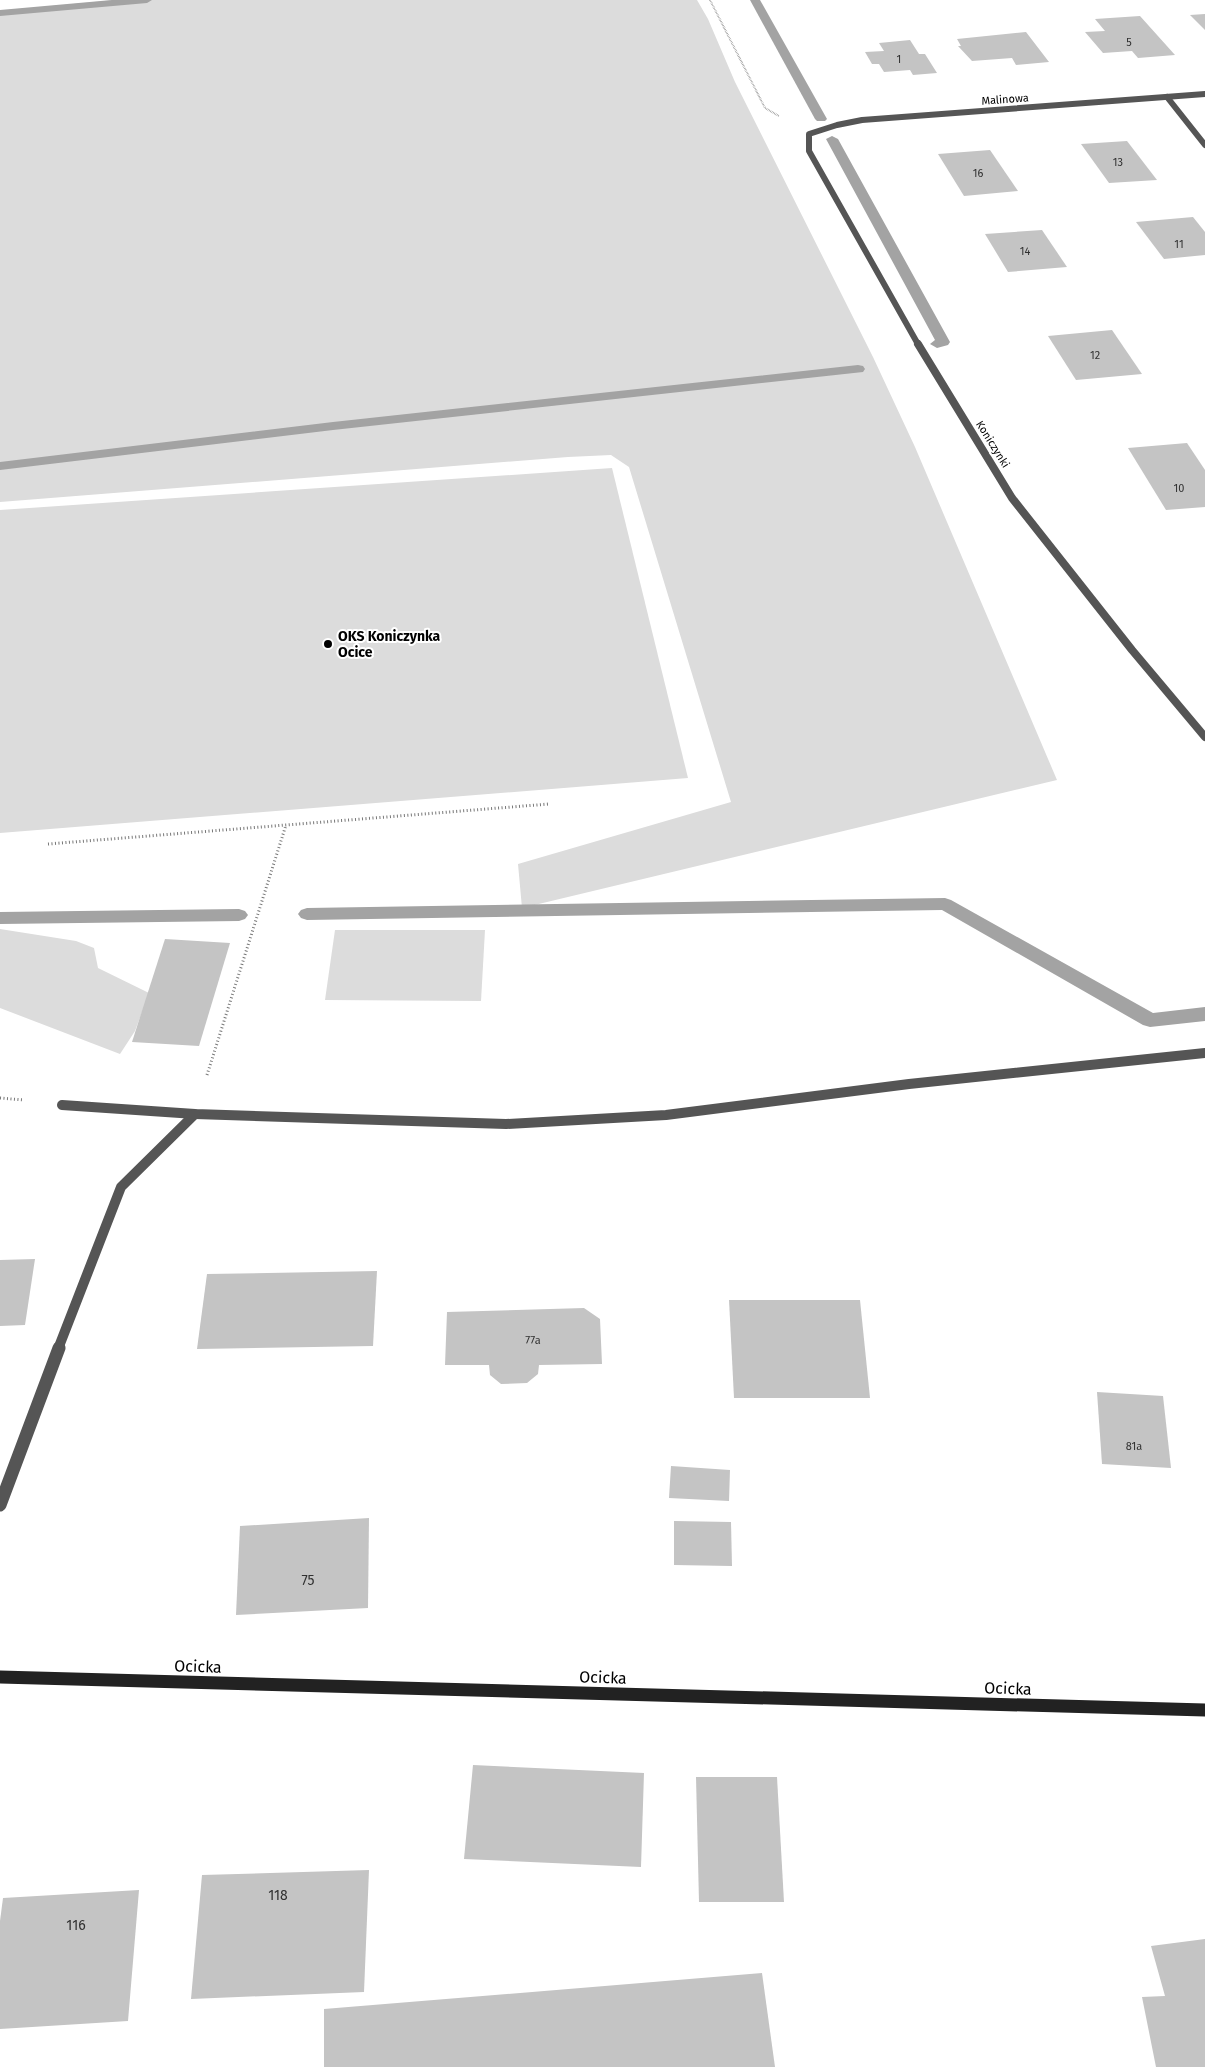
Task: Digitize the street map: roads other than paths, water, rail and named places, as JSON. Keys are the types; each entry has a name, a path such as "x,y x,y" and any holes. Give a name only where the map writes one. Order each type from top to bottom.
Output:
{"street":[{"name":"Malinowa","path":"809,134 837,124 862,120 1205,94"},
{"path":"1167,98 1205,145"},
{"name":"Koniczynki","path":"809,134 809,151 931,367 1012,498 1132,650 1205,737"},
{"path":"62,1105 195,1114 506,1124 666,1115 919,1083 1205,1053"},
{"path":"0,1506 121,1187 195,1114"},
{"name":"Ocicka","path":"0,1677 1205,1710"}],"waterway":[{"path":"0,13 147,0"},
{"path":"755,0 821,119"},
{"path":"832,139 943,342 937,344"},
{"path":"0,466 333,426 858,369"},
{"path":"307,914 945,904 1150,1020 1205,1014"},
{"path":"0,918 239,915"}],"place":[{"name":"OKS Koniczynka Ocice","path":"328,644"}]}
